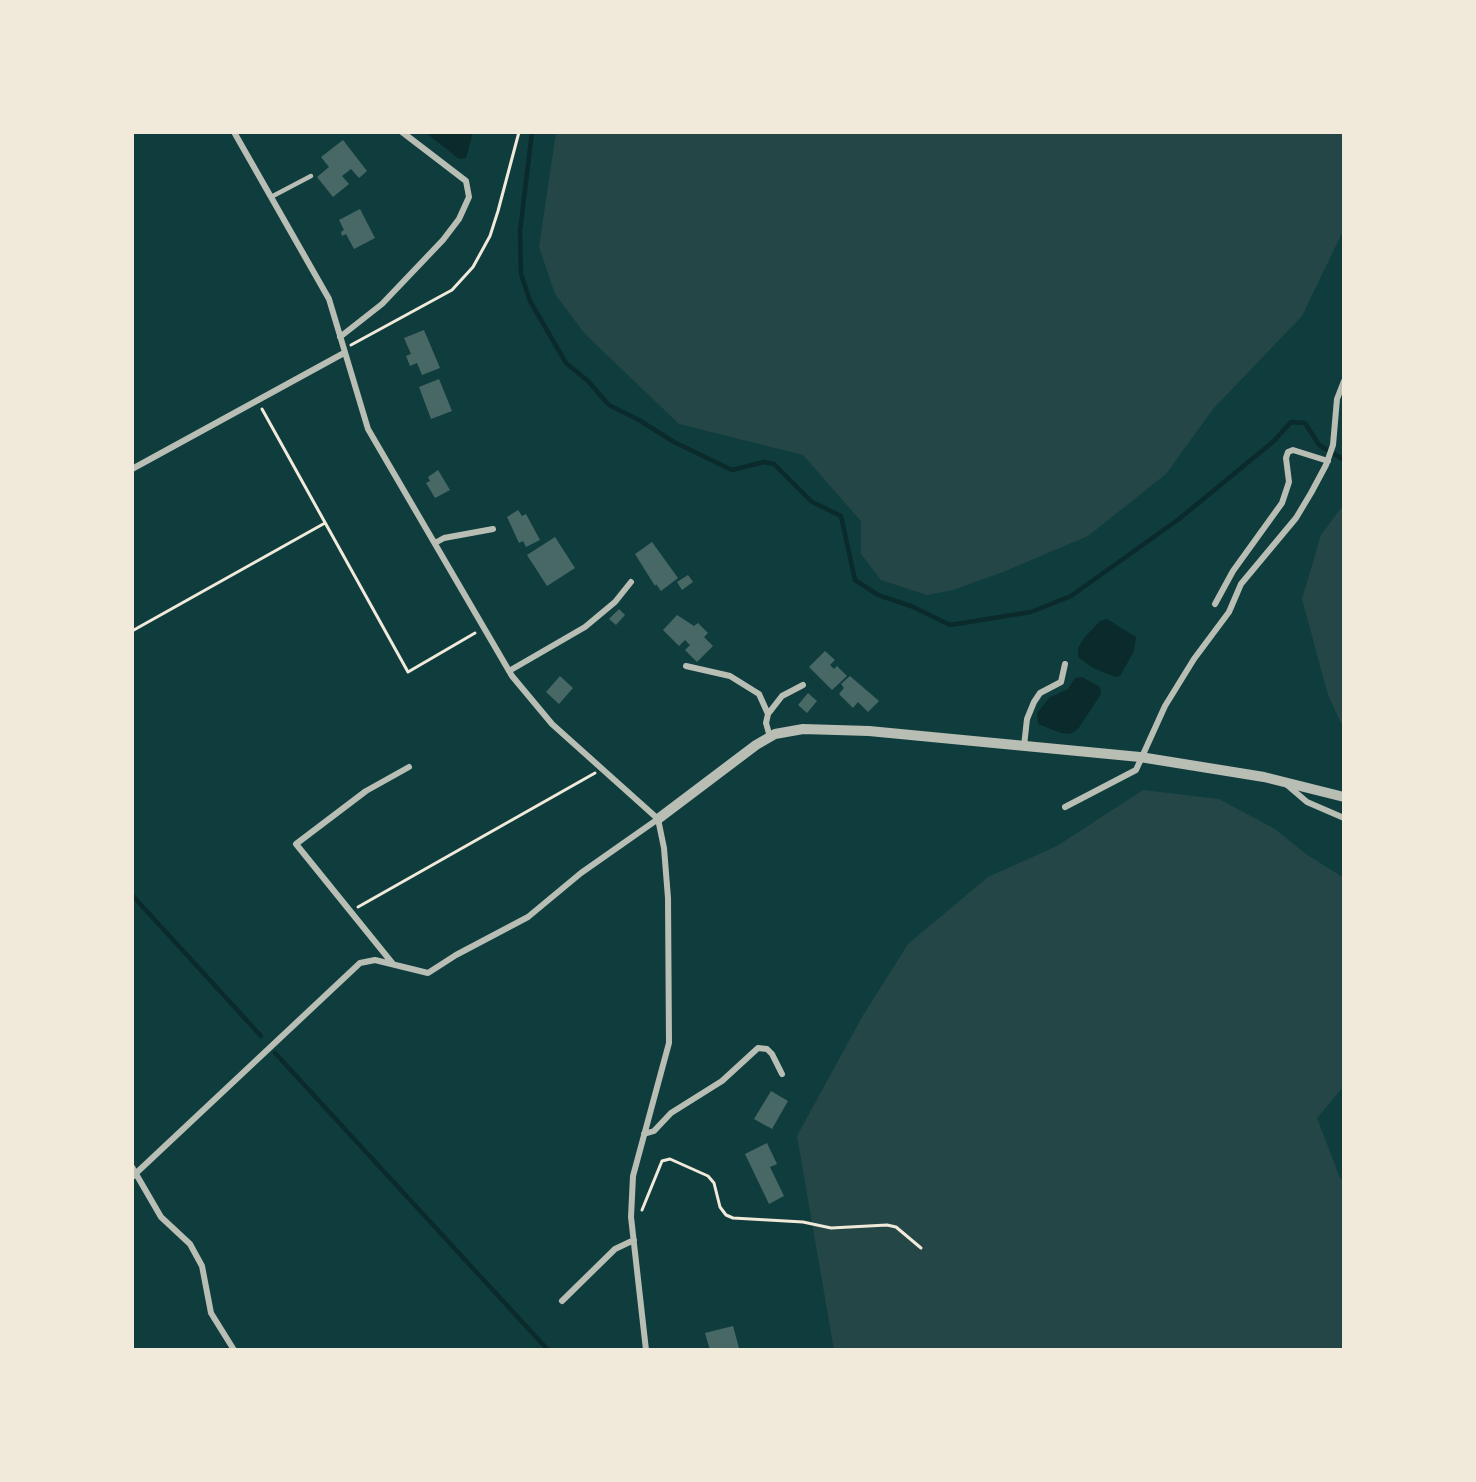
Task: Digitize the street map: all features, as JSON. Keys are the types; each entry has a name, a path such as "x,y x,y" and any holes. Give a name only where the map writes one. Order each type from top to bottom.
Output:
{"street":[{"path":"234,132 329,299 368,429 509,671 552,724 604,768 658,819 664,848 668,897 669,1043 633,1176 631,1217 646,1350"},
{"path":"340,337 381,304 443,240 459,219 468,197 466,181 402,132"},
{"path":"132,469 343,351"},
{"path":"1065,807 1136,770 1140,757 1178,685 1229,612 1241,584 1252,568 1296,518 1328,461 1333,445 1337,399 1344,381"},
{"path":"1215,604 1233,571 1282,503 1289,482 1286,458 1288,452 1293,450 1328,461"},
{"path":"435,543 444,538 493,529"},
{"path":"509,671 585,627 615,602 631,582"},
{"path":"1024,746 1027,719 1034,702 1040,693 1061,682 1065,664"},
{"path":"686,666 729,676 759,694 768,714"},
{"path":"770,737 766,723 768,714 782,696 803,685"},
{"path":"234,1350 211,1313 202,1266 190,1244 161,1217 133,1172 360,963 375,960 429,973 456,955 528,917 581,873 770,737 803,729 832,728 1140,757 1284,782 1344,797"},
{"path":"394,964 296,844 366,791 410,766"},
{"path":"1284,782 1306,802 1344,818"},
{"path":"644,1134 654,1131 671,1113 722,1081 758,1048 767,1049 772,1054 782,1074"},
{"path":"562,1301 615,1249 634,1240"}],"lane":[{"path":"271,197 311,176"}],"path":[{"path":"343,351 452,290 473,267 490,236 519,132"},
{"path":"256,400 408,672 485,627"},
{"path":"132,631 325,523"},
{"path":"351,911 604,768"},
{"path":"631,1217 640,1214 662,1161 670,1159 708,1176 714,1183 720,1207 726,1215 733,1218 803,1222 831,1228 887,1225 896,1227 921,1248"}],"shaded area":[{"path":"425,132 473,132 466,158 459,159"},
{"path":"556,132 1344,132 1344,229 1302,316 1213,409 1166,474 1088,536 1003,572 953,590 927,595 881,580 861,554 861,521 803,455 679,424 585,334 555,294 539,247"},
{"path":"1344,504 1344,724 1341,723 1328,695 1302,599 1321,535"},
{"path":"1107,619 1136,637 1134,651 1120,676 1115,677 1093,668 1078,657 1078,648 1084,638 1100,621"},
{"path":"1082,677 1100,687 1101,694 1078,729 1070,734 1061,733 1038,724 1037,713 1049,698 1068,689 1075,678"},
{"path":"1143,790 1219,799 1275,829 1306,854 1344,878 1344,1086 1317,1118 1340,1178 1344,1181 1344,1350 834,1350 797,1136 862,1017 908,944 988,877 1057,846"}],"building":[{"path":"343,140 367,171 359,178 351,169 342,176 349,184 333,197 317,177 329,167 321,157"},
{"path":"360,209 375,238 354,249 346,234 342,236 341,232 344,230 339,220"},
{"path":"424,330 440,368 422,375 417,363 410,366 406,356 411,354 404,338"},
{"path":"439,379 452,411 431,419 419,387"},
{"path":"438,470 450,490 435,498 426,483 430,481 428,477"},
{"path":"518,510 522,516 526,514 540,540 526,547 523,541 519,543 507,517"},
{"path":"555,537 575,568 547,586 527,555"},
{"path":"652,542 678,578 661,591 656,584 655,586 635,554"},
{"path":"688,575 693,582 682,590 677,582"},
{"path":"619,609 625,615 616,625 609,619"},
{"path":"677,615 694,626 698,623 708,633 704,637 713,646 697,662 685,650 690,645 685,640 679,646 663,630"},
{"path":"825,651 835,660 830,665 834,669 837,666 847,676 832,690 809,667"},
{"path":"560,676 573,688 559,704 546,692"},
{"path":"850,676 879,701 868,712 858,702 853,708 839,694 844,688 841,684"},
{"path":"808,693 817,701 807,713 798,705"},
{"path":"771,1091 788,1101 772,1129 754,1119"},
{"path":"767,1143 777,1164 770,1167 784,1196 769,1204 745,1154"},
{"path":"733,1326 739,1348 710,1350 705,1333"}],"waterway":[{"path":"532,132 520,231 521,274 530,301 566,363 588,381 609,405 639,420 674,442 732,470 764,462 774,464 812,502 841,516 855,580 878,595 911,606 950,625 1031,612 1071,596 1179,519 1274,441 1291,422 1305,423 1319,445 1344,460"},
{"path":"132,895 261,1036"},
{"path":"275,1053 548,1350"}]}
